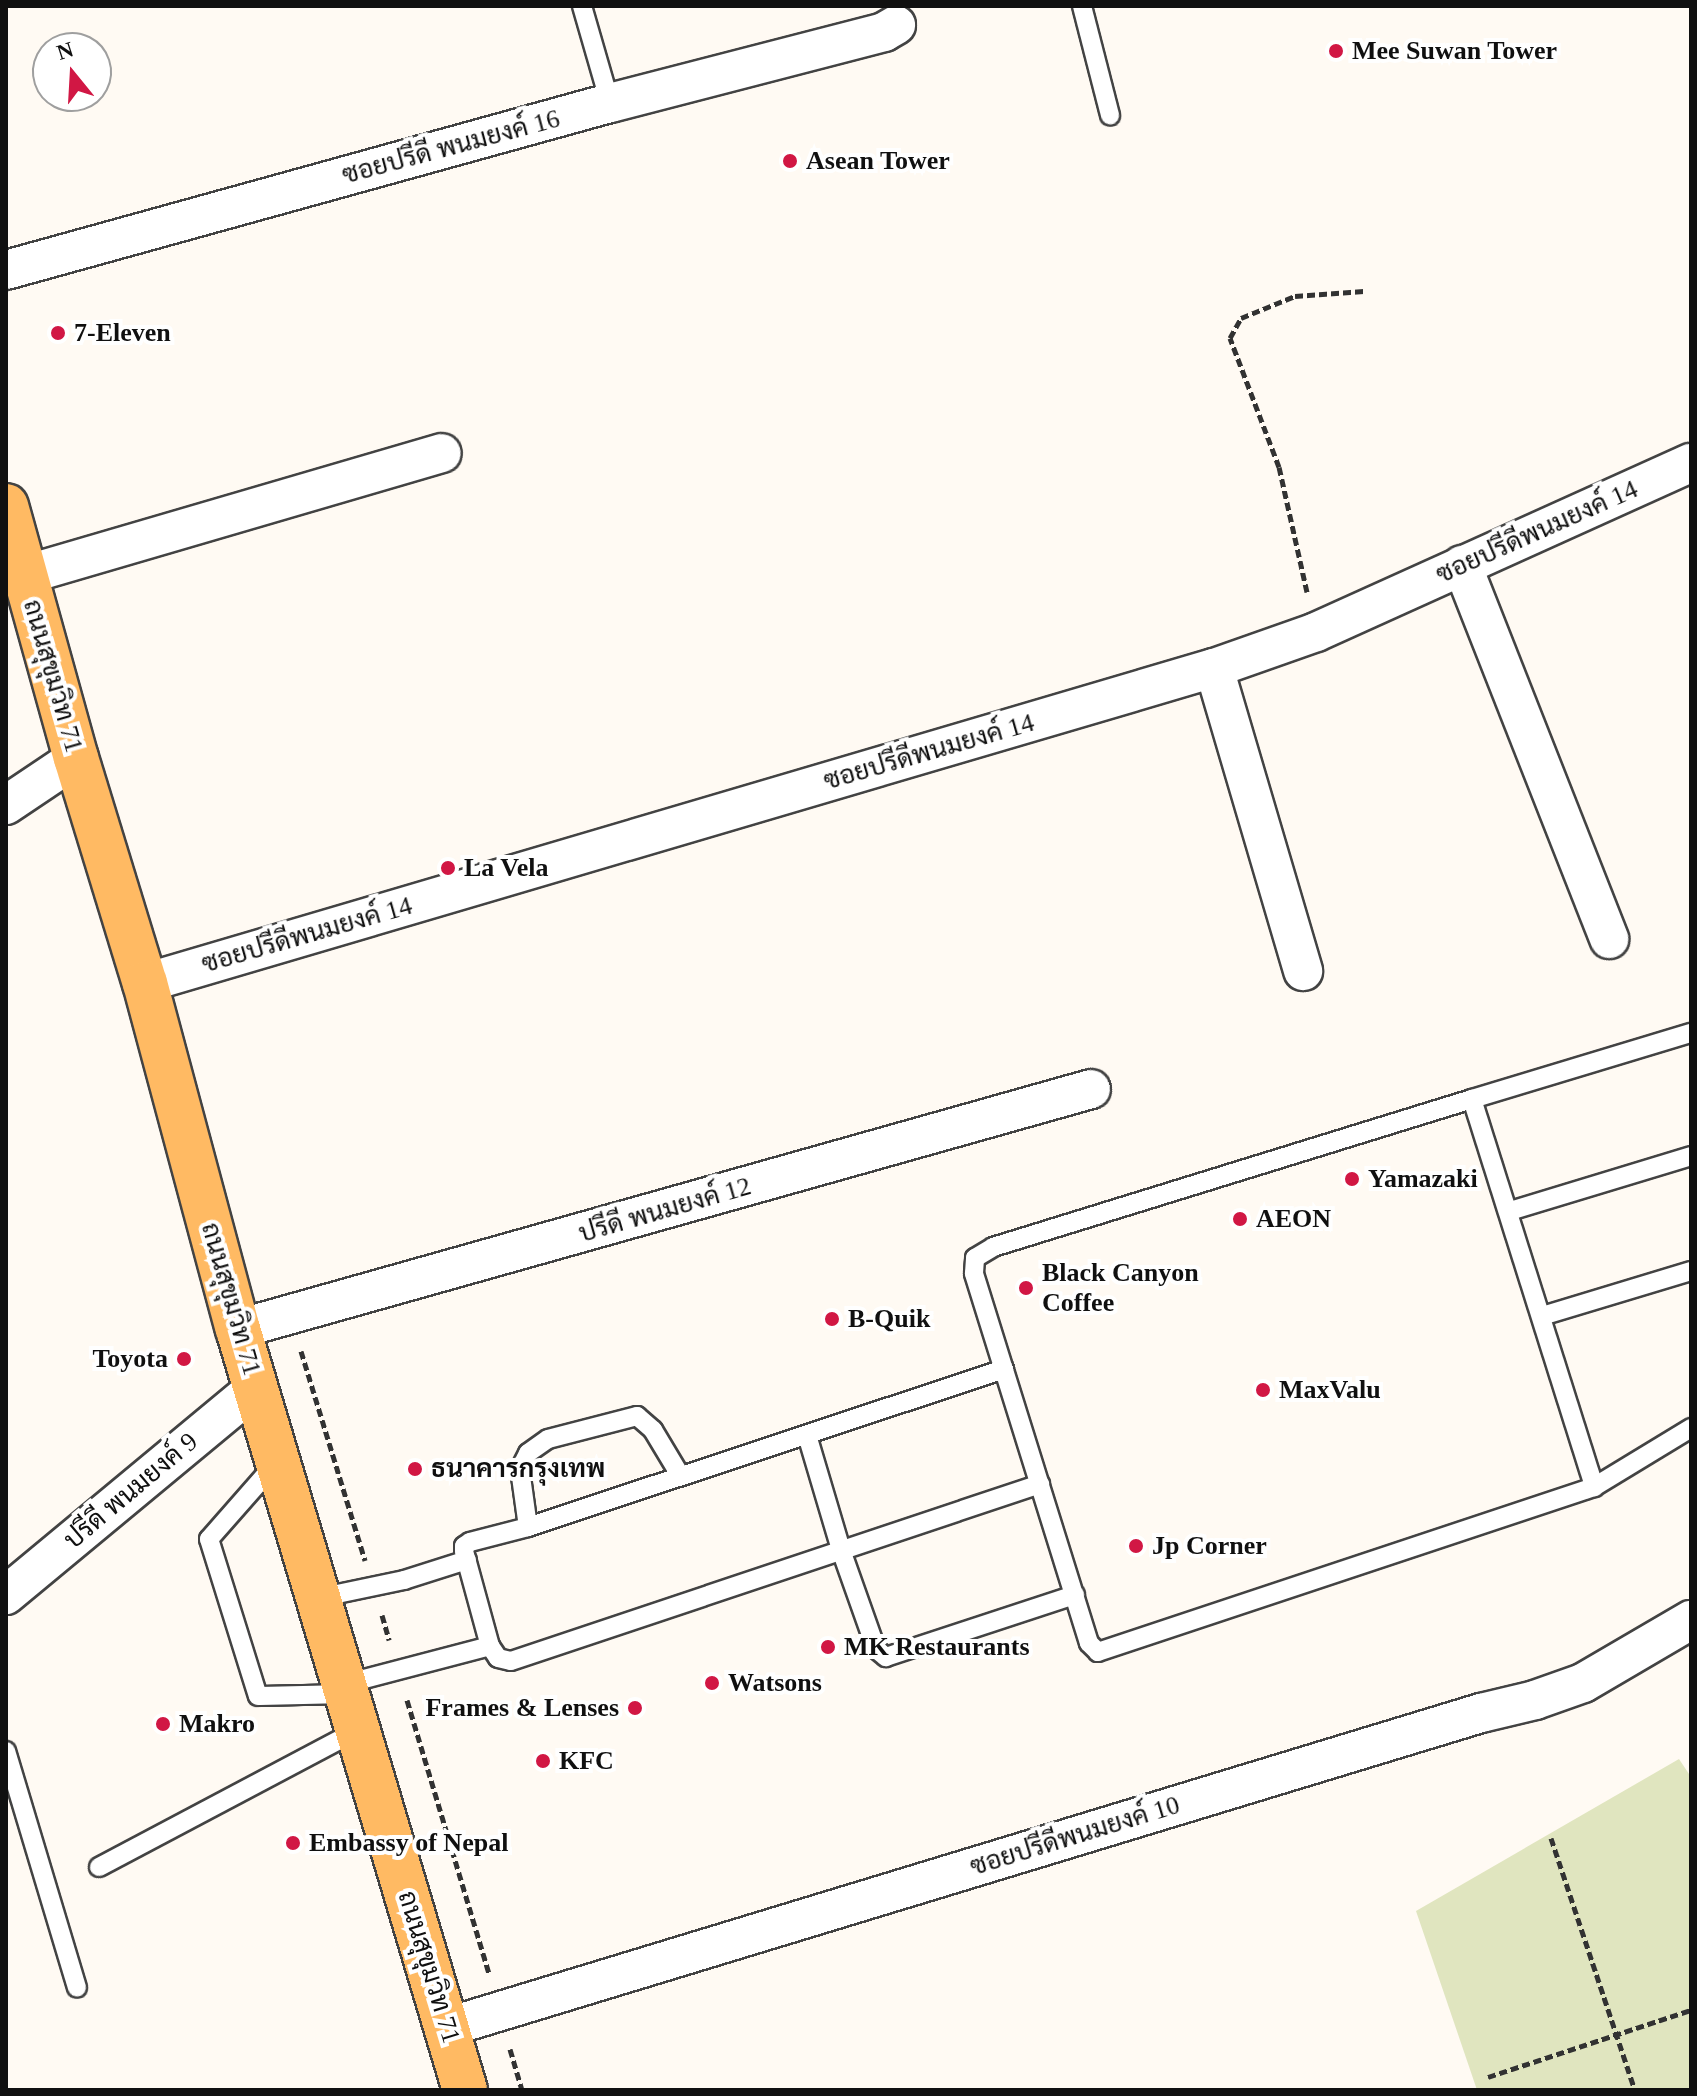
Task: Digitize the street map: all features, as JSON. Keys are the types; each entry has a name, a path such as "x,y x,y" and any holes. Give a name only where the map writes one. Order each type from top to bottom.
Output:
{"main road":[{"name":"ถนนสุขุมวิท 71","path":"6,506 76,758 145,983 255,1388 465,2090"}],"street":[{"name":"ซอยปรีดี พนมยงค์ 16","path":"6,270 610,103 884,32 897,16"},
{"path":"25,575 442,453"},
{"name":"ซอยปรีดีพนมยงค์ 14","path":"145,983 1214,668 1316,632 1691,463"},
{"path":"1462,565 1609,939"},
{"path":"1214,668 1303,971"},
{"path":"6,805 76,758"},
{"name":"ปรีดี พนมยงค์ 12","path":"238,1329 1091,1089"},
{"name":"ปรีดี พนมยงค์ 9","path":"6,1595 255,1388"},
{"name":"ซอยปรีดีพนมยงค์ 10","path":"448,2027 1481,1713 1535,1700 1583,1683 1691,1620"}],"lane":[{"path":"582,6 610,103"},
{"path":"1082,6 1110,115"},
{"path":"1691,1033 993,1247 975,1258 974,1273 1089,1643 1098,1652 1594,1487 1691,1428"},
{"path":"1472,1099 1510,1211 1594,1487"},
{"path":"1510,1211 1691,1156"},
{"path":"1542,1316 1691,1271"},
{"path":"1004,1369 528,1527 470,1542 464,1546 490,1646 498,1658 511,1661 1040,1484"},
{"path":"528,1527 520,1469 528,1453 548,1439 622,1417 637,1416 653,1430 680,1475"},
{"path":"807,1435 841,1550 876,1649 886,1657 1075,1595"},
{"path":"277,1461 209,1539 258,1696 350,1702"},
{"path":"318,1598 404,1580 467,1560"},
{"path":"99,1867 350,1702 490,1646"},
{"path":"6,1751 77,1988"}],"path":[{"path":"1316,632 1279,467 1230,338 1241,318 1295,296 1364,291"},
{"path":"1551,1838 1635,2090"},
{"path":"1488,2077 1691,2010"}],"green space":[{"path":"1679,1759 1691,1777 1691,2090 1477,2090 1416,1911"}],"place":[{"name":"Mee Suwan Tower","path":"1336,51"},
{"name":"Asean Tower","path":"790,161"},
{"name":"7-Eleven","path":"58,333"},
{"name":"La Vela","path":"448,868"},
{"name":"Yamazaki","path":"1352,1179"},
{"name":"AEON","path":"1240,1219"},
{"name":"Black Canyon Coffee","path":"1026,1288"},
{"name":"B-Quik","path":"832,1319"},
{"name":"Toyota","path":"184,1359"},
{"name":"MaxValu","path":"1263,1390"},
{"name":"ธนาคารกรุงเทพ","path":"415,1469"},
{"name":"Jp Corner","path":"1136,1546"},
{"name":"MK Restaurants","path":"828,1647"},
{"name":"Watsons","path":"712,1683"},
{"name":"Frames & Lenses","path":"635,1708"},
{"name":"Makro","path":"163,1724"},
{"name":"KFC","path":"543,1761"},
{"name":"Embassy of Nepal","path":"293,1843"}]}
